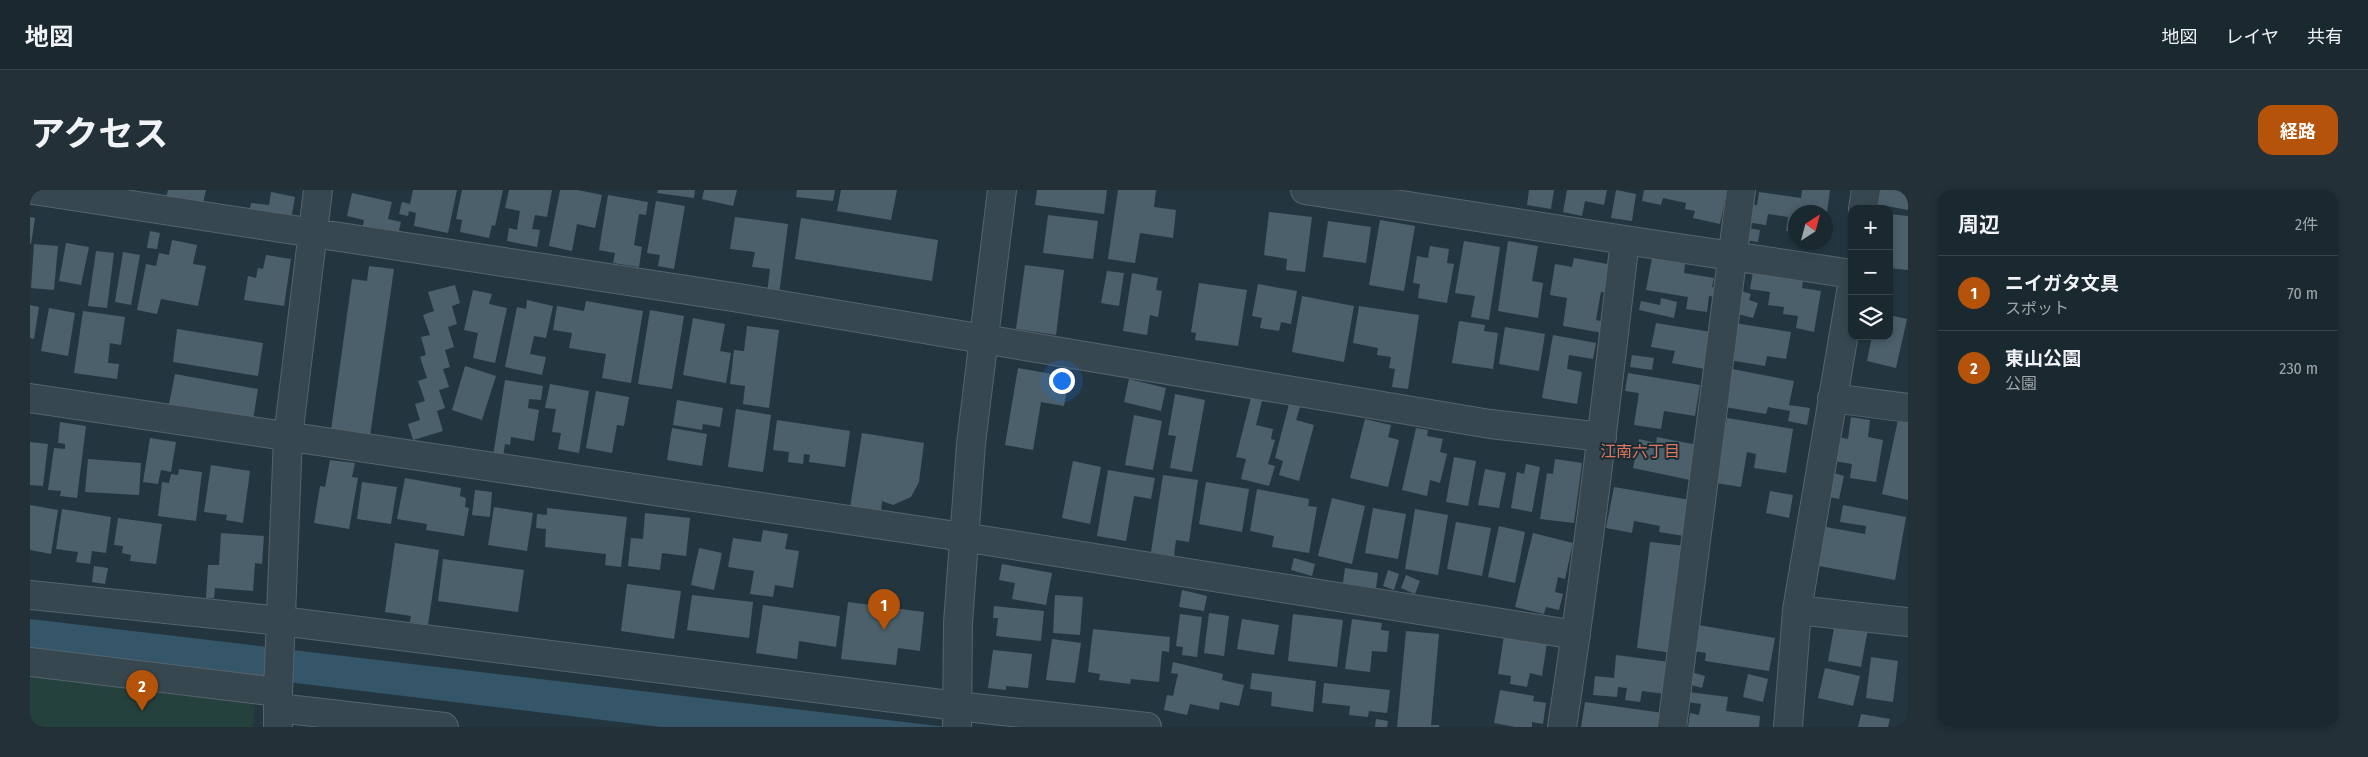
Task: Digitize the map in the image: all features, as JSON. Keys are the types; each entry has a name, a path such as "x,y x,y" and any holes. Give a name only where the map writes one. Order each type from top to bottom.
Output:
{"street":[{"path":"33,190 739,298 1490,424 1602,437"},
{"path":"278,709 288,437 311,234 318,190"},
{"path":"957,719 958,623 963,537 971,444 1002,190"},
{"path":"1305,190 1625,240 1733,254 1848,273"},
{"path":"1672,727 1741,190"},
{"path":"1864,205 1866,190"},
{"path":"1562,727 1602,437 1625,240"},
{"path":"1788,727 1797,610 1850,295"},
{"path":"30,398 963,537 1576,635"},
{"path":"1832,398 1908,408"},
{"path":"30,595 282,621 957,719 1147,727"},
{"path":"1797,610 1908,622"},
{"path":"30,662 278,709 444,727"}],"green space":[{"path":"30,668 255,696 253,727 30,727"}],"water":[{"path":"30,619 947,727 661,727 30,651"}],"building":[{"path":"168,190 206,190 201,211 165,202"},
{"path":"413,190 457,190 448,233 414,226 416,213 409,211 408,216 399,214 402,202 410,204"},
{"path":"462,190 503,190 495,226 492,225 489,238 460,232 462,220 456,219"},
{"path":"509,190 552,190 547,217 535,215 532,229 540,230 537,247 507,241 509,228 517,230 520,211 505,208"},
{"path":"560,190 578,190 602,195 595,228 577,224 572,251 549,246"},
{"path":"658,190 695,190 694,198 657,193"},
{"path":"704,190 737,190 733,206 702,199"},
{"path":"797,190 835,190 833,201 796,197"},
{"path":"841,190 897,190 891,220 837,211"},
{"path":"1037,190 1107,190 1104,214 1035,205"},
{"path":"1118,190 1156,190 1154,207 1176,210 1173,238 1140,233 1135,263 1108,259"},
{"path":"1529,190 1554,190 1551,209 1527,205"},
{"path":"1567,190 1607,190 1604,205 1585,201 1582,216 1563,212"},
{"path":"1616,190 1636,194 1632,221 1611,218"},
{"path":"1644,190 1727,190 1720,224 1693,218 1695,211 1685,209 1686,203 1663,198 1661,205 1642,201"},
{"path":"1802,190 1830,190 1828,205 1788,205 1788,217 1768,214 1766,225 1745,222 1747,204 1757,205 1759,192 1801,198"},
{"path":"1878,190 1908,190 1908,210 1893,207 1893,205 1875,204"},
{"path":"271,192 295,197 291,220 249,213 251,203 269,205"},
{"path":"352,193 392,202 388,219 401,222 397,238 362,230 364,220 347,216"},
{"path":"608,195 648,202 646,215 639,214 634,245 642,247 639,267 613,263 615,253 599,250"},
{"path":"656,201 685,206 674,269 658,266 660,255 647,253"},
{"path":"1269,212 1312,217 1305,272 1286,270 1287,259 1264,255"},
{"path":"1893,214 1908,216 1908,270 1893,268"},
{"path":"1048,215 1098,221 1093,259 1043,253"},
{"path":"30,217 35,218 31,244 30,244"},
{"path":"735,217 788,224 779,295 767,294 770,269 752,267 755,252 730,249"},
{"path":"801,218 938,240 932,281 795,259"},
{"path":"1380,220 1415,226 1404,291 1369,285"},
{"path":"1328,221 1371,227 1366,263 1323,257"},
{"path":"1746,228 1760,230 1758,242 1745,240"},
{"path":"150,231 160,233 157,249 147,248"},
{"path":"172,240 197,245 193,264 206,266 198,306 161,299 157,314 137,310 146,264 156,266 159,253 169,255"},
{"path":"1464,241 1500,247 1489,320 1471,317 1475,296 1455,293"},
{"path":"1508,241 1538,246 1532,281 1543,283 1538,318 1498,311"},
{"path":"66,243 89,247 81,285 59,281"},
{"path":"34,244 58,246 54,290 31,288"},
{"path":"1430,246 1449,249 1447,263 1454,264 1447,303 1418,298 1420,284 1413,283 1417,256 1428,258"},
{"path":"96,251 114,253 107,308 88,306"},
{"path":"123,252 140,255 131,305 115,302"},
{"path":"266,255 291,259 284,306 244,300 248,276 256,278 258,268 263,269"},
{"path":"1574,258 1613,265 1608,293 1601,292 1596,320 1605,322 1603,333 1563,326 1567,298 1550,295 1555,264 1572,267"},
{"path":"1652,258 1685,264 1684,273 1714,278 1712,287 1721,288 1719,297 1709,296 1707,312 1686,309 1688,297 1646,290"},
{"path":"1025,265 1064,270 1056,335 1016,329"},
{"path":"369,266 394,269 370,436 331,430 352,279 367,281"},
{"path":"1107,271 1124,273 1119,306 1101,303"},
{"path":"1753,272 1803,280 1802,288 1821,291 1814,332 1796,328 1798,316 1783,314 1784,307 1768,305 1770,292 1750,289"},
{"path":"1132,273 1158,278 1156,290 1162,291 1158,317 1150,315 1147,335 1123,331"},
{"path":"1199,283 1247,290 1238,346 1195,340 1196,333 1191,332"},
{"path":"1258,284 1297,291 1291,324 1281,322 1279,331 1260,328 1262,318 1252,316"},
{"path":"455,285 460,303 452,306 457,324 448,327 454,347 445,350 450,367 443,369 449,387 439,390 445,408 437,411 443,431 413,440 408,424 420,420 415,404 425,401 418,381 427,378 420,357 426,355 421,337 430,335 423,315 434,311 428,292"},
{"path":"473,290 492,294 489,304 507,308 495,363 473,358 478,333 464,330"},
{"path":"1741,291 1751,294 1749,300 1758,303 1753,318 1734,313"},
{"path":"1302,296 1354,306 1344,362 1292,352"},
{"path":"1661,298 1677,302 1674,318 1639,310 1641,301 1660,305"},
{"path":"527,300 553,306 546,338 534,336 530,354 546,357 542,375 505,367 517,307 526,309"},
{"path":"586,301 643,311 631,383 602,378 606,354 569,348 572,333 553,330 557,306 584,311"},
{"path":"30,305 39,307 34,339 30,338"},
{"path":"1359,306 1419,315 1408,389 1392,387 1395,369 1389,368 1391,357 1377,355 1378,348 1353,343"},
{"path":"49,308 75,313 68,356 41,351"},
{"path":"650,310 684,316 672,389 638,384"},
{"path":"83,311 125,317 121,345 110,343 108,363 119,364 117,379 74,373"},
{"path":"1893,316 1907,319 1896,368 1867,361 1871,340 1893,340"},
{"path":"693,318 725,324 720,351 731,353 726,383 683,375"},
{"path":"1459,321 1485,325 1484,331 1498,333 1493,369 1452,363"},
{"path":"1656,323 1711,332 1705,369 1672,363 1675,351 1651,347"},
{"path":"1735,323 1791,332 1786,359 1767,356 1765,366 1729,360"},
{"path":"747,326 779,330 769,408 743,404 745,386 730,384 734,350 744,351"},
{"path":"1505,327 1545,334 1539,371 1499,364"},
{"path":"177,329 263,343 258,376 173,362"},
{"path":"1553,335 1596,343 1593,359 1569,355 1567,369 1582,372 1577,404 1542,398"},
{"path":"1632,355 1654,358 1652,370 1630,367"},
{"path":"465,366 496,376 482,420 452,410"},
{"path":"1018,368 1069,377 1064,406 1041,402 1033,450 1005,445"},
{"path":"1732,369 1794,381 1789,405 1810,408 1807,425 1788,421 1790,411 1768,407 1766,414 1725,407"},
{"path":"1628,373 1700,385 1695,416 1664,411 1661,429 1634,425 1639,393 1625,391"},
{"path":"175,374 258,389 253,420 169,404"},
{"path":"1129,379 1166,388 1161,411 1124,402"},
{"path":"505,380 543,386 541,400 529,399 528,408 539,410 534,441 511,437 510,445 505,444 503,457 493,456"},
{"path":"550,384 589,391 579,453 558,449 561,433 552,432 556,409 545,408"},
{"path":"596,391 629,397 624,426 617,425 612,453 586,448"},
{"path":"1175,394 1205,400 1192,472 1170,468 1176,436 1168,435"},
{"path":"1251,398 1262,401 1256,425 1273,429 1271,439 1275,440 1268,464 1275,466 1269,486 1241,479 1246,459 1236,457"},
{"path":"677,400 723,408 720,427 703,424 702,430 673,425"},
{"path":"1289,404 1300,407 1296,420 1314,425 1299,481 1279,475 1283,461 1275,458"},
{"path":"736,409 771,415 763,472 728,467"},
{"path":"1134,415 1162,421 1153,470 1125,465"},
{"path":"1851,417 1870,420 1868,437 1883,440 1876,482 1850,478 1852,464 1834,461 1838,437 1848,439"},
{"path":"1727,418 1793,429 1786,473 1754,468 1756,454 1747,452 1741,487 1716,483"},
{"path":"1365,419 1391,425 1388,437 1399,440 1388,487 1350,478"},
{"path":"777,420 850,431 845,467 809,462 810,455 804,454 803,464 788,462 789,452 773,450"},
{"path":"1898,420 1908,423 1908,500 1882,494"},
{"path":"60,422 86,426 77,498 60,496 61,491 48,490 54,448 65,449 65,444 58,443"},
{"path":"672,428 707,434 702,466 667,460"},
{"path":"1416,428 1428,430 1427,436 1443,439 1440,452 1447,454 1440,483 1430,480 1427,496 1402,490"},
{"path":"862,433 924,443 919,482 911,497 893,505 882,501 881,512 850,507"},
{"path":"1657,437 1697,445 1690,480 1633,468 1639,439 1656,443"},
{"path":"150,438 176,442 171,472 161,470 158,484 143,482"},
{"path":"30,442 48,444 43,486 30,485"},
{"path":"1454,457 1476,461 1468,506 1446,502"},
{"path":"88,459 141,463 139,495 85,492"},
{"path":"1555,459 1582,463 1574,523 1540,519 1547,473 1553,474"},
{"path":"330,460 355,463 352,477 358,478 349,529 314,523 320,486 325,487"},
{"path":"1073,461 1101,467 1090,524 1062,518"},
{"path":"1526,464 1540,467 1532,512 1511,508 1517,472 1524,474"},
{"path":"211,465 250,471 243,523 226,520 227,515 204,512"},
{"path":"179,469 202,472 196,521 158,516 162,482 169,483 171,474 178,475"},
{"path":"1485,469 1506,473 1499,508 1478,505"},
{"path":"1108,470 1155,478 1151,499 1134,496 1126,541 1097,536"},
{"path":"1830,472 1844,476 1839,499 1824,496"},
{"path":"1163,475 1198,480 1189,542 1176,540 1174,556 1151,552"},
{"path":"405,478 461,488 460,496 466,498 465,507 469,508 464,536 426,530 427,524 397,519"},
{"path":"362,482 397,487 391,524 357,519"},
{"path":"1206,482 1249,489 1242,532 1199,524"},
{"path":"1614,487 1690,500 1684,536 1659,532 1660,526 1634,521 1632,533 1606,528"},
{"path":"1257,489 1309,499 1308,506 1317,507 1309,553 1272,547 1274,536 1250,531"},
{"path":"475,490 492,492 490,517 472,515"},
{"path":"1770,491 1793,495 1789,518 1766,513"},
{"path":"1332,498 1365,506 1352,564 1318,556"},
{"path":"30,505 58,510 51,554 30,550"},
{"path":"1843,505 1906,517 1895,580 1819,566 1826,527 1865,534 1866,526 1840,522"},
{"path":"494,507 533,513 527,551 488,545"},
{"path":"547,508 627,517 621,567 605,565 606,554 545,547 546,529 536,528 537,514 547,515"},
{"path":"1373,508 1406,514 1398,559 1365,553"},
{"path":"62,509 111,517 106,553 92,551 90,564 76,562 78,552 56,549"},
{"path":"1415,509 1448,515 1438,575 1405,569"},
{"path":"645,513 690,518 686,556 662,553 660,570 628,566 631,538 643,539"},
{"path":"118,518 162,524 156,564 130,561 131,555 122,553 123,546 114,545"},
{"path":"1456,522 1491,528 1482,576 1447,569"},
{"path":"1499,526 1525,532 1515,583 1488,577"},
{"path":"763,530 788,534 785,549 799,551 793,588 775,585 773,597 750,594 754,571 728,567 733,538 761,542"},
{"path":"221,533 264,536 262,564 255,563 253,591 215,588 214,598 206,598 208,565 219,565"},
{"path":"1533,533 1573,543 1565,579 1558,577 1555,592 1563,594 1559,610 1546,607 1544,614 1515,607"},
{"path":"1650,542 1685,546 1672,653 1637,648"},
{"path":"395,543 439,550 428,625 410,622 411,616 385,612"},
{"path":"699,548 722,553 714,590 691,585"},
{"path":"1294,558 1315,564 1312,576 1291,570"},
{"path":"443,559 524,570 518,612 438,601"},
{"path":"1002,564 1052,573 1046,605 1012,599 1015,583 999,580"},
{"path":"94,566 108,568 105,584 92,582"},
{"path":"1345,568 1378,573 1376,588 1343,583"},
{"path":"1388,570 1399,574 1394,590 1383,586"},
{"path":"1406,575 1420,581 1415,594 1401,588"},
{"path":"627,584 681,591 674,639 621,631"},
{"path":"1182,590 1207,596 1204,611 1179,607"},
{"path":"692,595 753,602 749,638 687,630"},
{"path":"1055,595 1083,597 1080,635 1053,633"},
{"path":"848,602 924,612 920,651 898,648 896,665 841,659"},
{"path":"763,605 840,616 836,647 799,641 797,659 756,653"},
{"path":"994,606 1044,611 1041,641 996,636 998,618 993,618"},
{"path":"1209,613 1229,616 1224,656 1204,653"},
{"path":"1180,614 1202,617 1197,657 1182,655 1183,647 1176,646"},
{"path":"1293,614 1343,620 1337,667 1288,661"},
{"path":"1242,619 1279,625 1274,655 1237,649"},
{"path":"1352,619 1382,623 1381,630 1389,631 1387,652 1372,651 1370,672 1345,669"},
{"path":"1835,623 1868,629 1861,667 1828,661"},
{"path":"1698,625 1775,638 1769,671 1705,661 1706,653 1693,651"},
{"path":"1093,629 1170,637 1169,652 1162,651 1159,682 1131,679 1130,684 1099,680 1100,674 1088,672"},
{"path":"1406,631 1439,634 1431,725 1439,725 1439,727 1397,727"},
{"path":"1504,636 1547,643 1542,676 1530,673 1527,687 1510,684 1511,676 1498,674"},
{"path":"1052,639 1081,643 1075,683 1046,680"},
{"path":"993,650 1032,654 1028,688 1006,686 1006,690 988,688"},
{"path":"1616,655 1669,662 1665,694 1642,691 1640,702 1625,700 1627,688 1618,687 1617,697 1593,695 1595,676 1614,678"},
{"path":"1871,657 1898,661 1893,702 1866,698"},
{"path":"1173,662 1223,674 1222,680 1244,685 1239,706 1220,702 1219,710 1190,704 1187,715 1164,710 1167,695 1173,696 1178,674 1171,673"},
{"path":"1825,668 1860,676 1853,706 1818,698"},
{"path":"1691,672 1705,676 1702,688 1688,684"},
{"path":"1252,673 1316,681 1313,712 1271,706 1272,692 1250,689"},
{"path":"1748,674 1768,679 1763,702 1743,697"},
{"path":"1324,683 1390,690 1387,713 1369,711 1368,717 1349,715 1350,706 1322,703"},
{"path":"1500,690 1534,696 1533,701 1546,703 1543,724 1532,722 1532,727 1515,727 1494,723"},
{"path":"1689,692 1728,697 1726,711 1760,716 1759,727 1688,727 1690,713 1699,715 1701,704 1687,702"},
{"path":"1585,702 1663,713 1661,727 1581,727"},
{"path":"1861,714 1890,719 1888,727 1858,727"},
{"path":"1376,719 1388,721 1387,727 1375,727"}],"place":[{"name":"ニイガタ文具","path":"884,630"},
{"name":"東山公園","path":"142,711"}],"district":[{"name":"江南六丁目","path":"1640,451"}]}
